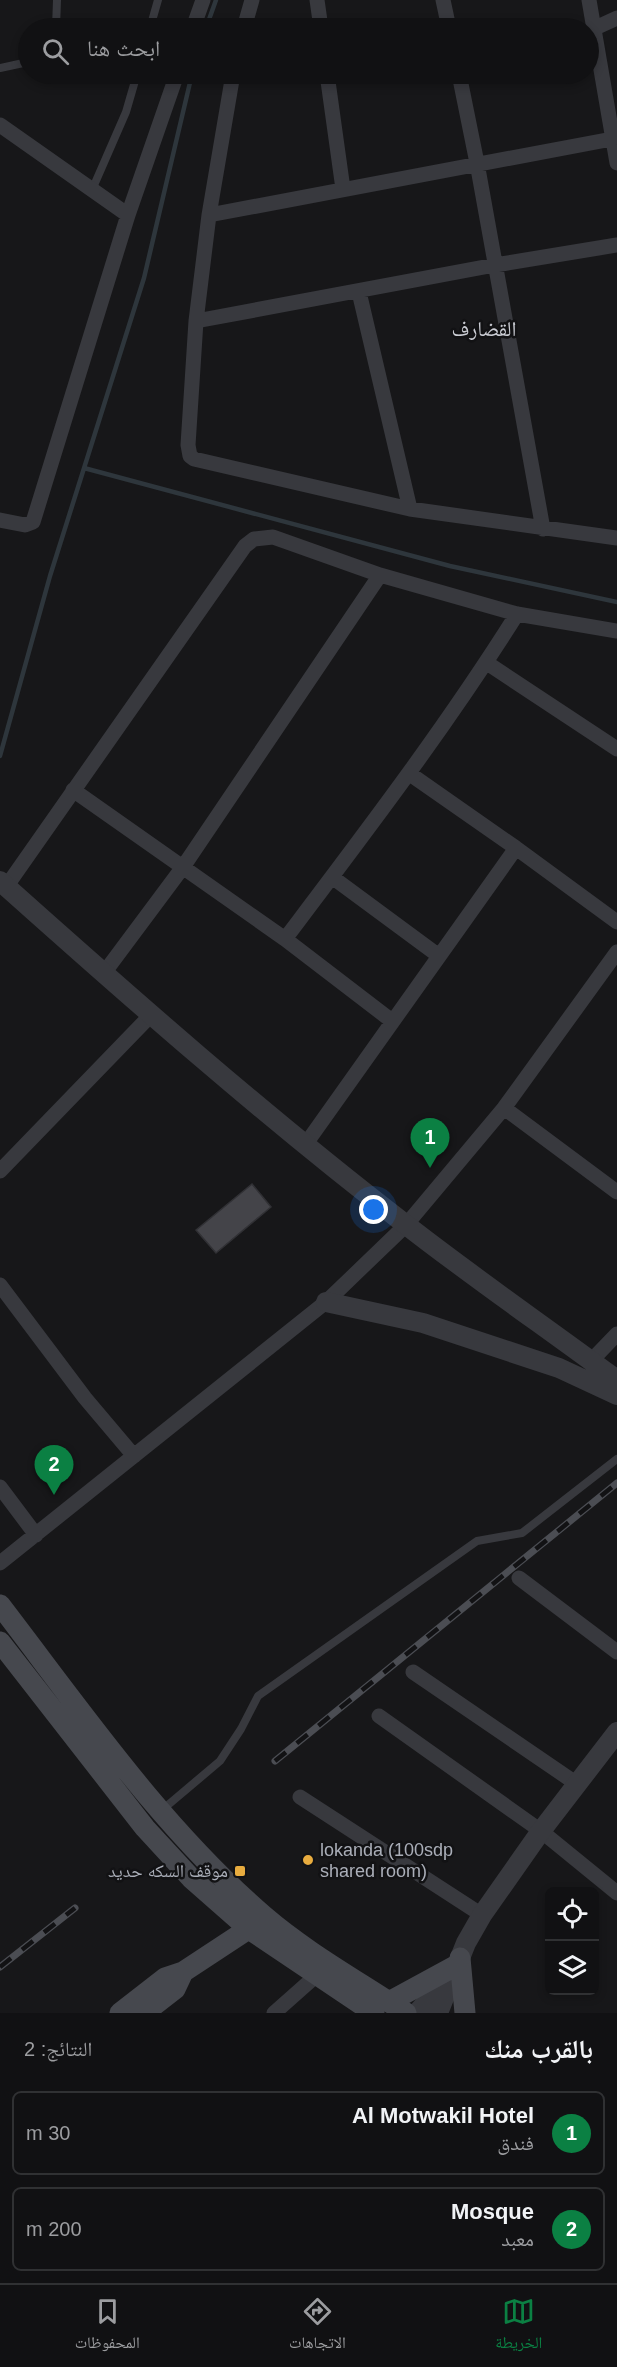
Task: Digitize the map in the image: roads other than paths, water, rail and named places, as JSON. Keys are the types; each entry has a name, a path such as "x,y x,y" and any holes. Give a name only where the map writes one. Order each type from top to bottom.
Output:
{"main road":[{"path":"0,1605 155,1802 257,1923 318,1974 390,2009"},
{"path":"0,1642 130,1808 191,1878 257,1923 325,1961 390,2009"},
{"path":"130,1808 155,1802"},
{"path":"120,2013 165,1978 183,1972 257,1923"},
{"path":"390,2009 457,1965 465,2013"},
{"path":"144,2013 175,1989 183,1972"}],"street":[{"path":"197,18 203,0"},
{"path":"247,18 252,0"},
{"path":"317,0 320,18"},
{"path":"443,0 447,18"},
{"path":"589,0 591,18"},
{"path":"599,26 617,18"},
{"path":"599,63 617,162"},
{"path":"0,520 25,525 33,522 128,215 174,84"},
{"path":"231,84 209,215 196,321 188,445 190,456 194,459 410,509 617,538"},
{"path":"328,84 344,189"},
{"path":"461,84 543,529"},
{"path":"0,125 128,215"},
{"path":"209,215 612,138"},
{"path":"196,321 495,265 617,246"},
{"path":"359,292 410,509"},
{"path":"617,631 517,614 380,575 273,537 254,539 245,546 73,790 3,884 150,1016 305,1145 406,1225 617,1380"},
{"path":"104,973 183,867 380,575"},
{"path":"285,939 410,774 487,663 517,614"},
{"path":"487,663 617,749"},
{"path":"410,774 617,922"},
{"path":"73,790 285,939 392,1022"},
{"path":"305,1145 516,848"},
{"path":"332,877 439,957"},
{"path":"0,1563 326,1302 406,1225 504,1108 617,952"},
{"path":"0,1172 150,1016"},
{"path":"504,1108 617,1192"},
{"path":"0,1285 85,1398 134,1456"},
{"path":"326,1302 366,1309 434,1326 559,1368 617,1395"},
{"path":"592,1360 617,1334"},
{"path":"0,1487 36,1535"},
{"path":"519,1578 617,1652"},
{"path":"412,1672 577,1784"},
{"path":"379,1716 541,1831 617,1893"},
{"path":"438,2013 457,1965 482,1915 541,1831 617,1732"},
{"path":"300,1797 482,1915"},
{"path":"417,2013 457,1965"},
{"path":"274,2013 318,1974"}],"lane":[{"path":"56,18 57,0"},
{"path":"153,18 158,0"},
{"path":"0,68 18,64"},
{"path":"92,190 126,112 134,84"},
{"path":"155,1802 220,1761 241,1729 258,1696 477,1541 522,1533 617,1459"}],"waterway":[{"path":"210,18 216,0"},
{"path":"0,756 50,576 144,278 190,84"},
{"path":"84,468 450,566 617,602"}],"railway":[{"path":"275,1761 617,1483"},
{"path":"0,1967 75,1908"}],"place":[{"name":"Al Motwakil Hotel","path":"430,1168"},
{"name":"Mosque","path":"54,1495"},
{"name":"lokanda (100sdp shared room)","path":"308,1860"},
{"name":"موقف السكه حديد","path":"240,1871"}],"district":[{"name":"القضارف","path":"484,329"}]}
